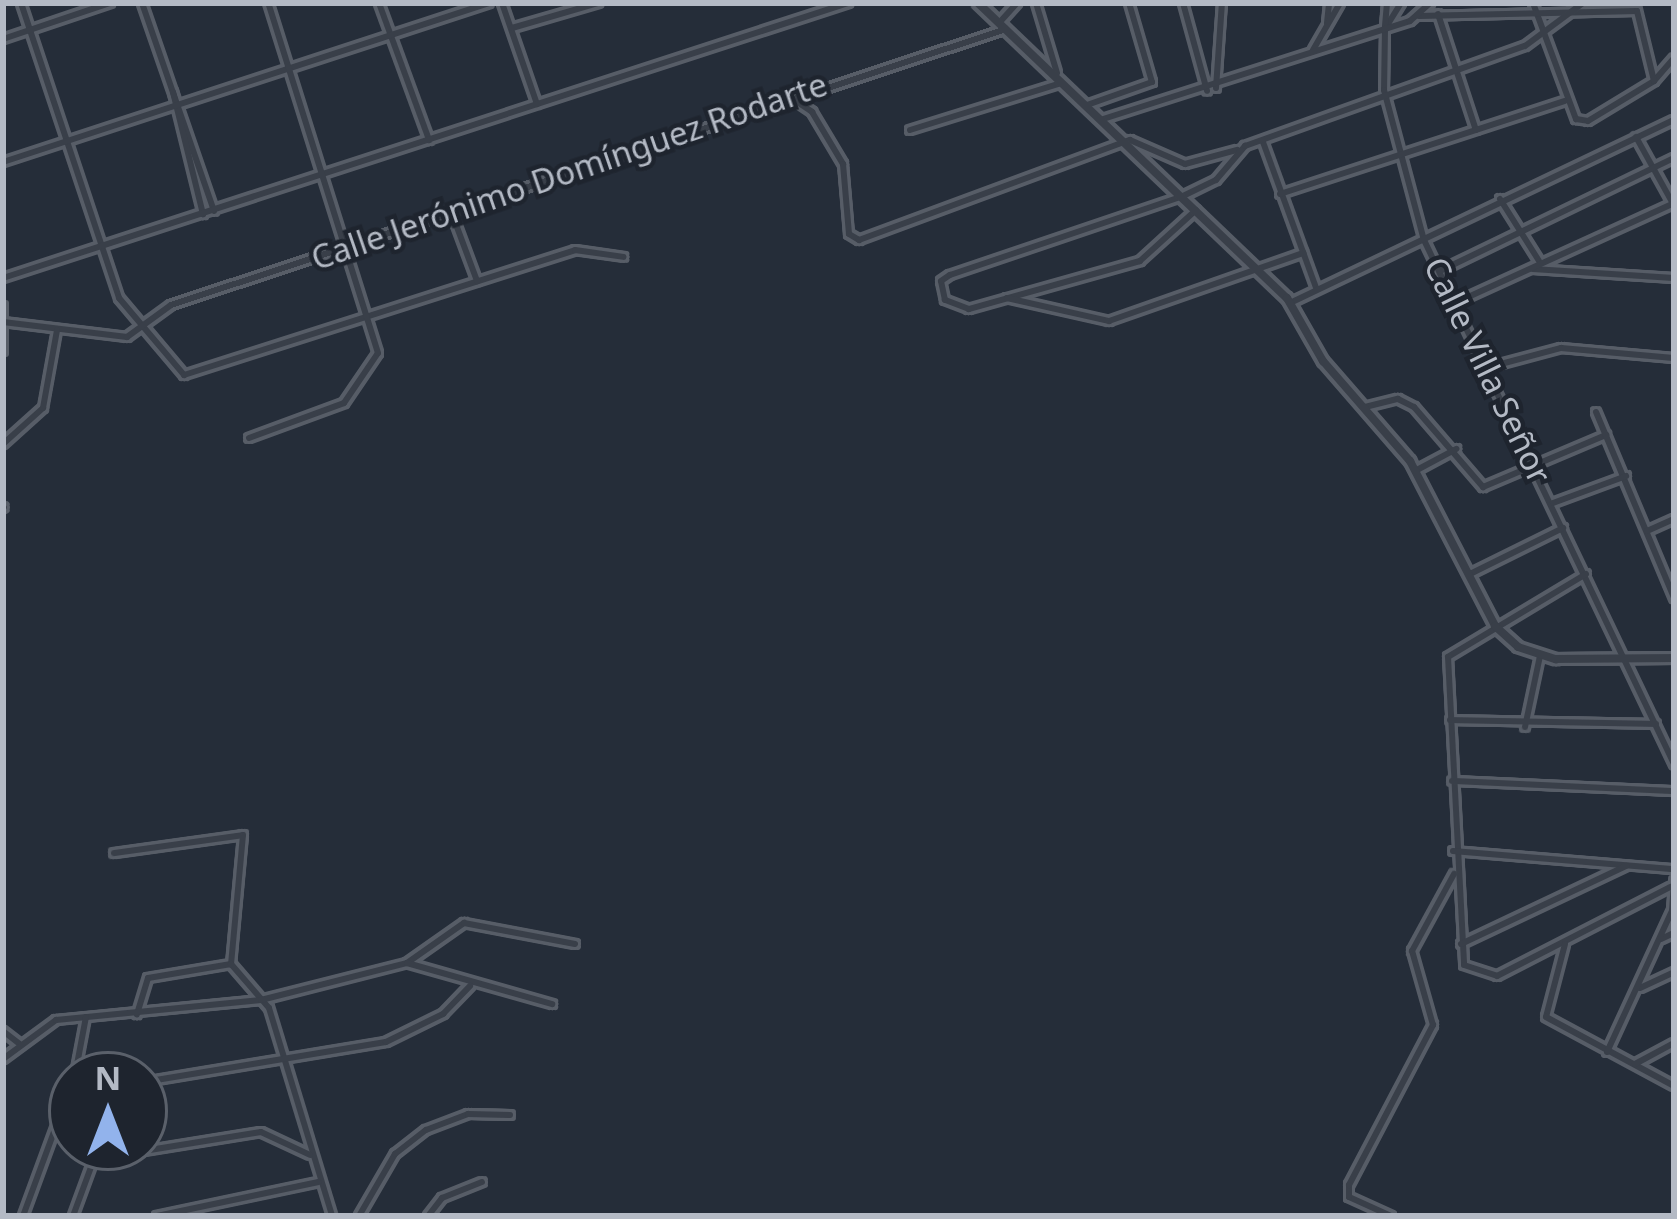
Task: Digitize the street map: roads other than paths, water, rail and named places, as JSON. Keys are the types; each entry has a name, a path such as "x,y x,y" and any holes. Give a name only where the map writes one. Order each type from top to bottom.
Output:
{"street":[{"path":"21,3 104,249 139,327 188,376 575,250 624,257"},
{"path":"3,40 110,3"},
{"path":"142,3 173,92 182,104 214,211"},
{"path":"249,437 334,409 377,359 370,318 268,3"},
{"path":"379,3 430,141"},
{"path":"3,162 489,3"},
{"path":"502,3 537,104"},
{"path":"512,28 598,3"},
{"path":"3,278 104,249 848,3"},
{"path":"978,3 1057,73 1123,144 1258,267 1290,303 1305,336 1415,471 1495,626 1540,656 1674,658"},
{"path":"1003,26 1018,3"},
{"path":"1036,3 1057,73"},
{"path":"1086,106 1152,82 1129,3"},
{"path":"1183,3 1211,90"},
{"path":"1211,90 1222,3"},
{"path":"1327,26 1329,3"},
{"path":"1311,53 1340,3"},
{"name":"Calle Villa Señor","path":"1387,3 1384,90 1404,151 1424,240 1482,369 1537,466 1674,764"},
{"path":"1385,29 1401,3"},
{"path":"1419,16 1429,4"},
{"path":"1100,120 1211,90 1419,16 1535,7 1637,11 1654,81"},
{"path":"1535,7 1564,101 1588,121 1654,81 1674,58"},
{"path":"790,97 812,112 843,164 849,234 859,240 1135,140 1185,164 1263,142 1384,90 1547,35 1582,7"},
{"path":"1438,14 1476,130"},
{"name":"Calle Jerónimo Domínguez Rodarte","path":"139,327 171,304 1003,26"},
{"path":"910,130 1064,82"},
{"path":"173,92 171,108 203,214"},
{"path":"1280,194 1564,101"},
{"path":"1290,303 1674,120"},
{"path":"1455,303 1674,204 1636,137"},
{"path":"1263,142 1316,288"},
{"path":"1196,210 1140,261 1007,298 950,308 941,281 950,275 1181,197 1216,180 1240,149"},
{"path":"1440,271 1674,158"},
{"path":"1500,199 1526,230 1540,262"},
{"path":"452,211 477,283"},
{"path":"1007,298 1095,322 1303,253"},
{"path":"1529,270 1674,278"},
{"path":"3,306 3,351"},
{"path":"6,323 120,338 139,327"},
{"path":"3,444 43,408 57,330"},
{"path":"1482,369 1562,348 1674,358"},
{"path":"1365,406 1406,402 1456,448 1483,487 1606,435"},
{"path":"1596,412 1674,598"},
{"path":"1415,471 1456,448"},
{"path":"1552,502 1626,476"},
{"path":"1647,531 1674,519"},
{"path":"1470,574 1562,528"},
{"path":"1586,574 1448,657 1454,851 1462,944 1470,974 1497,976 1672,884 1673,910 1606,1052"},
{"path":"1525,727 1540,656"},
{"path":"1450,720 1525,727 1658,724"},
{"path":"1452,781 1674,791"},
{"path":"113,853 243,835 231,964 261,1000 332,1216"},
{"path":"1454,851 1674,869"},
{"path":"1462,944 1628,865"},
{"path":"1391,1216 1349,1197 1349,1185 1433,1025 1433,998 1411,956 1455,871"},
{"path":"3,1059 56,1020 261,1000 407,963 464,923 575,944"},
{"path":"1658,940 1674,933"},
{"path":"1565,944 1546,1017 1674,1086"},
{"path":"407,963 470,986 552,1004"},
{"path":"137,1014 148,978 231,964"},
{"path":"1637,990 1674,972"},
{"path":"1664,977 1674,986"},
{"path":"168,1079 286,1065 386,1042 443,1014 470,986"},
{"path":"80,1051 86,1017"},
{"path":"3,1031 21,1045"},
{"path":"1634,1066 1674,1042"},
{"path":"359,1216 395,1154 426,1130 468,1114 510,1115"},
{"path":"168,1147 261,1132 310,1155"},
{"path":"23,1216 48,1148"},
{"path":"73,1216 90,1171"},
{"path":"158,1216 320,1181"},
{"path":"428,1216 442,1198 482,1182"}]}
